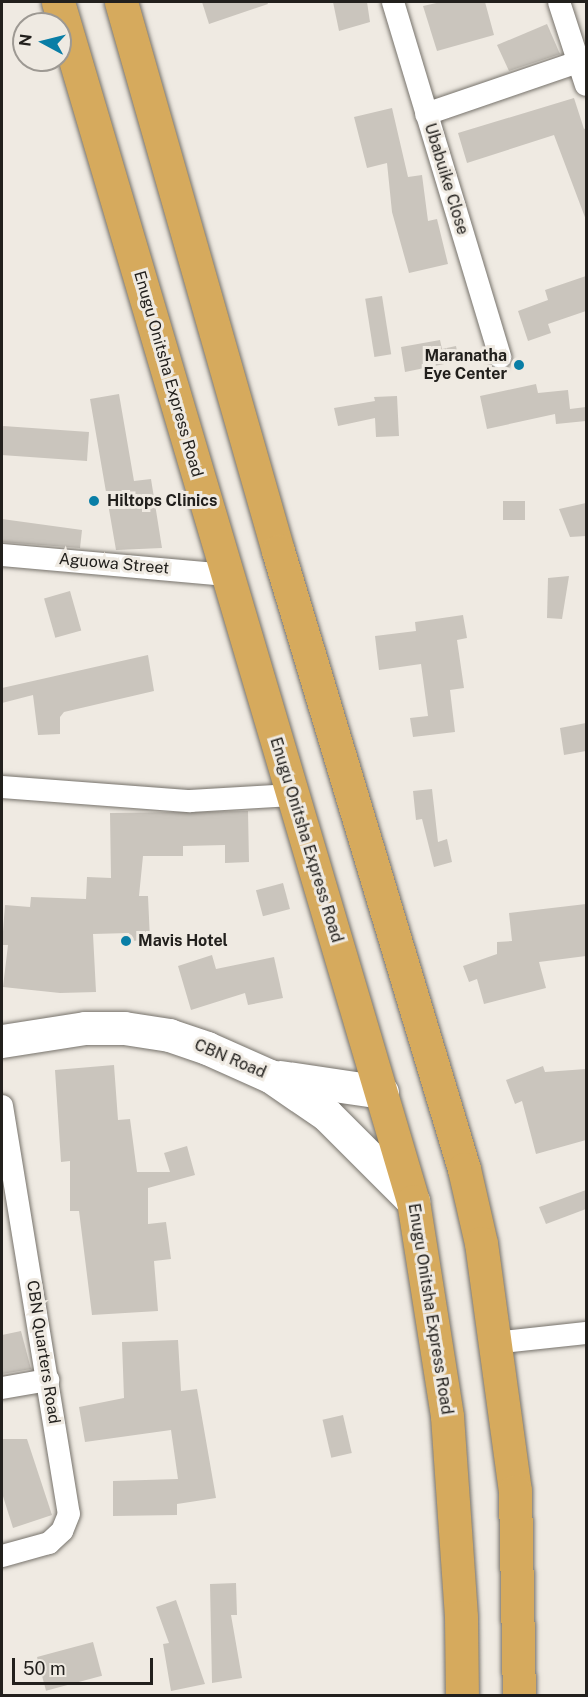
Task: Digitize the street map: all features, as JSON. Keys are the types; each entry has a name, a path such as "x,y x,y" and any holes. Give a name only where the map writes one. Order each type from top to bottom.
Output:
{"highway":[{"name":"Enugu Onitsha Express Road","path":"58,2 413,1201 447,1416 460,1606 462,1695"},
{"path":"122,2 278,551 464,1169 481,1243 515,1491 519,1695"},
{"path":"519,1652 531,1695"}],"main road":[{"name":"CBN Road","path":"2,1041 85,1028 124,1028 169,1035 270,1076 327,1115 413,1201"},
{"path":"270,1076 382,1092"}],"street":[{"name":"Ubabuike Close","path":"393,2 500,357"},
{"path":"559,2 586,85"},
{"path":"426,114 578,62"},
{"name":"Aguowa Street","path":"2,555 227,575"},
{"path":"2,787 190,801 292,795"},
{"name":"CBN Quarters Road","path":"2,1106 69,1514 62,1531 49,1543 2,1556"},
{"path":"494,1343 586,1333"},
{"path":"2,1388 48,1380"}],"building":[{"path":"202,2 267,2 268,4 209,24"},
{"path":"333,2 367,2 370,22 339,31"},
{"path":"441,2 485,2 494,35 437,51 423,6"},
{"path":"547,24 560,54 509,71 497,45"},
{"path":"574,98 584,129 586,128 586,220 554,135 467,163 458,133"},
{"path":"392,108 408,177 422,175 428,221 437,219 448,264 409,273 392,212 387,163 367,168 354,117"},
{"path":"586,276 586,311 548,324 551,333 528,341 518,311 548,300 545,290"},
{"path":"382,296 391,354 374,357 365,299"},
{"path":"440,340 442,349 456,346 459,361 405,372 401,347"},
{"path":"536,384 538,393 568,390 570,409 586,407 586,421 556,424 555,414 487,429 480,396"},
{"path":"119,394 134,481 151,479 162,548 116,550 90,399"},
{"path":"397,396 399,436 376,437 375,418 338,426 334,408 375,401 374,397"},
{"path":"3,426 89,432 87,461 2,455"},
{"path":"503,501 525,501 525,520 503,520"},
{"path":"586,503 586,536 570,537 559,509"},
{"path":"2,519 82,530 80,548 2,542"},
{"path":"569,576 562,619 547,618 548,578"},
{"path":"70,591 81,630 55,638 44,598"},
{"path":"463,615 467,638 457,640 464,688 450,690 455,732 413,737 410,718 428,716 421,664 379,670 375,636 416,631 415,622"},
{"path":"148,655 154,691 64,712 60,717 60,734 38,735 33,695 2,703 2,688"},
{"path":"586,723 586,751 564,755 560,728"},
{"path":"432,789 438,842 447,839 452,862 434,867 422,819 416,820 413,791"},
{"path":"248,811 249,862 225,863 225,845 183,846 183,856 143,856 139,896 148,896 150,940 129,941 129,933 93,934 96,992 60,993 3,987 8,945 2,945 5,905 30,907 31,897 86,899 87,877 111,878 110,813"},
{"path":"283,883 290,909 263,916 256,890"},
{"path":"586,904 586,956 539,962 546,988 484,1004 477,979 469,982 463,966 497,954 497,942 512,941 509,913"},
{"path":"212,955 216,969 274,957 283,998 248,1005 245,993 191,1010 178,966"},
{"path":"114,1065 118,1120 130,1119 137,1172 170,1172 164,1153 187,1146 195,1175 148,1188 148,1224 166,1222 171,1259 154,1261 158,1311 92,1315 79,1211 70,1211 70,1161 61,1162 55,1070"},
{"path":"543,1066 545,1072 586,1069 586,1140 536,1154 522,1101 515,1104 506,1080"},
{"path":"586,1190 586,1209 546,1224 539,1207"},
{"path":"21,1331 31,1369 2,1374 2,1335"},
{"path":"178,1340 181,1391 197,1389 216,1498 177,1504 177,1515 113,1516 113,1481 178,1479 171,1430 85,1442 79,1407 124,1398 122,1342"},
{"path":"343,1415 352,1453 331,1458 323,1420"},
{"path":"2,1439 27,1439 52,1515 13,1528 2,1493"},
{"path":"236,1583 237,1615 231,1615 242,1678 212,1683 210,1584"},
{"path":"176,1600 205,1684 171,1691 163,1644 169,1643 156,1607"},
{"path":"93,1642 102,1676 46,1691 37,1657"}],"place":[{"name":"Maranatha Eye Center","path":"519,365"},
{"name":"Hiltops Clinics","path":"94,501"},
{"name":"Mavis Hotel","path":"126,941"}]}
